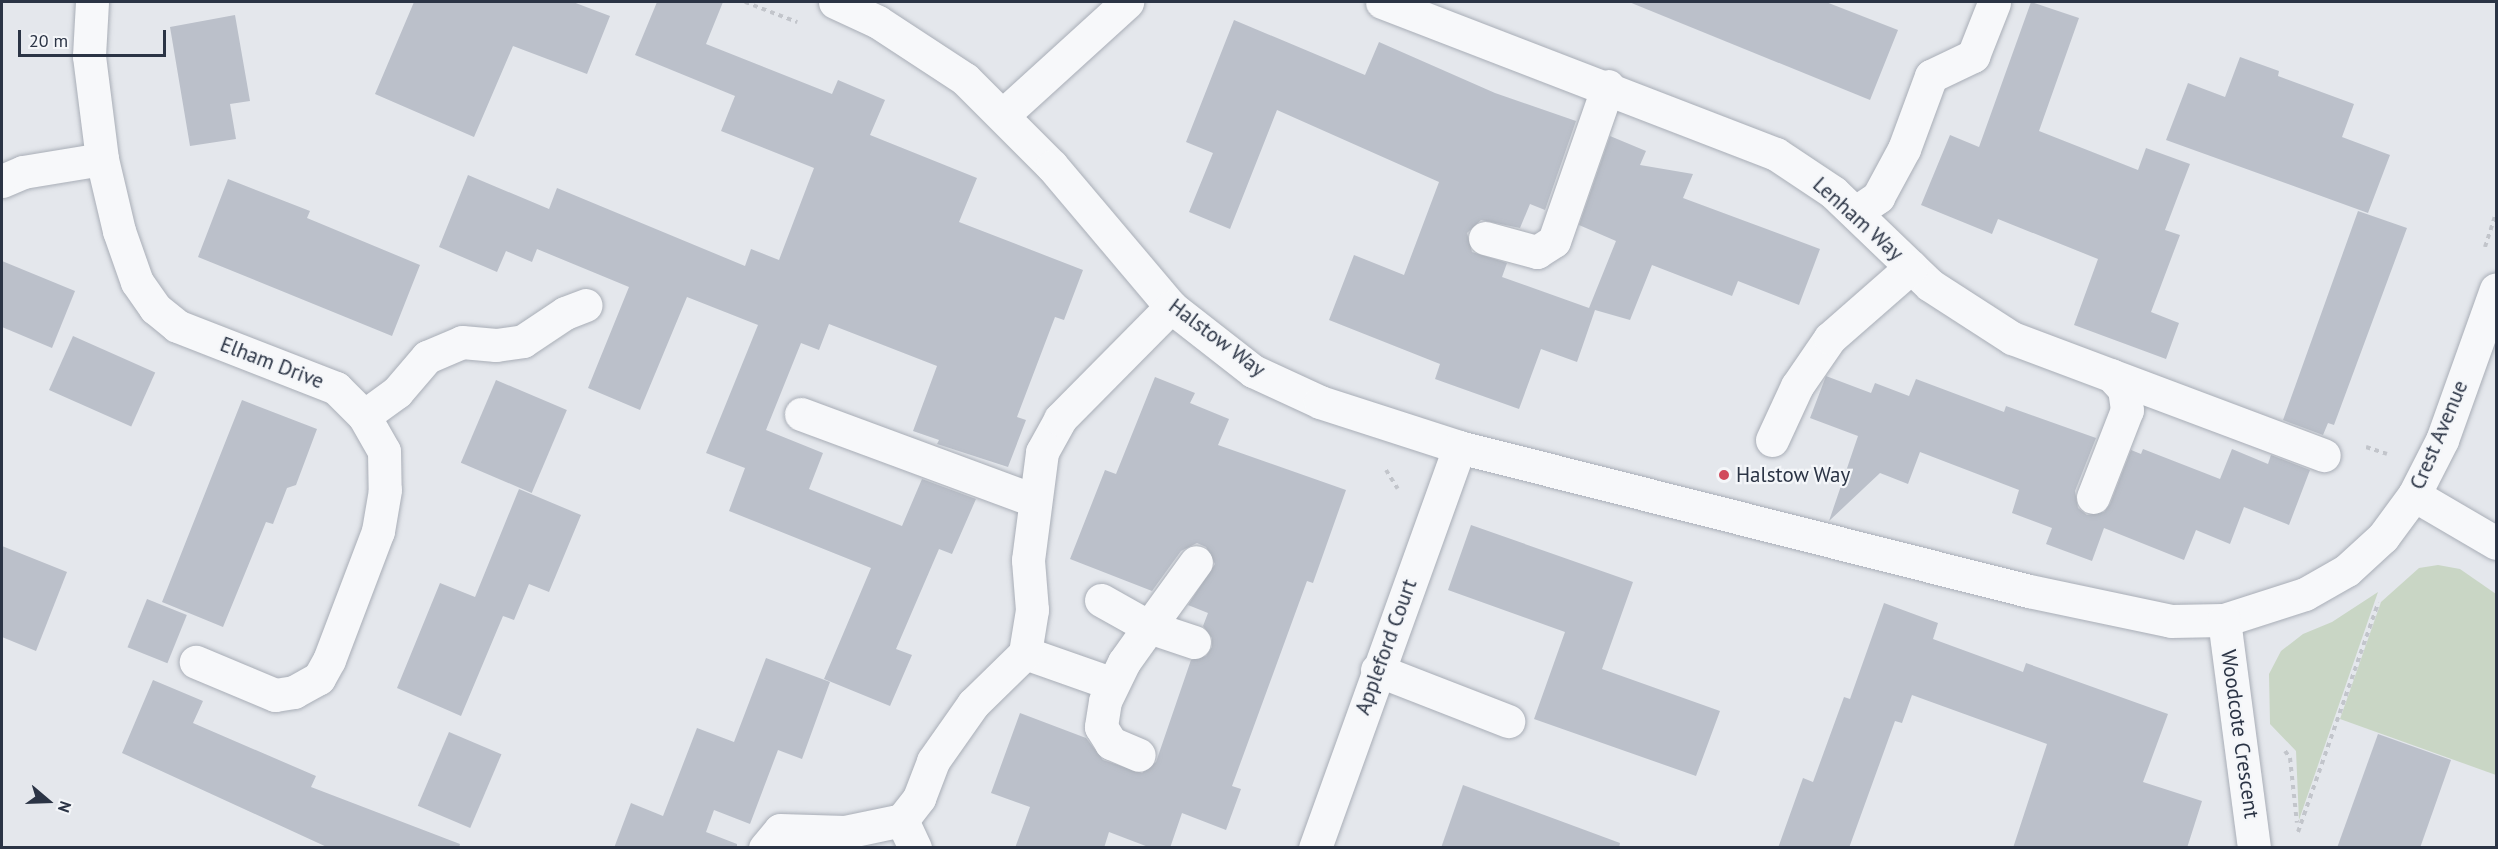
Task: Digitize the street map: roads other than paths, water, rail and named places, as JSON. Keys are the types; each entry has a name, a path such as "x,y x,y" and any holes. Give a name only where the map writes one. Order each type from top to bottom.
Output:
{"street":[{"name":"Elham Drive","path":"92,2 89,56 102,159 122,242 137,282 155,308 177,326 336,388 364,416 384,451 381,511 374,542 329,660 319,678 294,692 275,694 196,662"},
{"name":"Halstow Way","path":"835,2 924,50 965,79 1052,166 1171,307 1253,371 1329,406 1459,447 2121,612 2171,621 2224,620"},
{"path":"1003,115 1127,2"},
{"name":"Lenham Way","path":"1382,2 1608,86 1776,154 1856,212 1930,285 2012,338 2324,455"},
{"path":"1856,212 1878,197 1904,150 1931,76 1973,56 1994,3"},
{"path":"1485,238 1537,252 1554,241 1608,86"},
{"path":"2,181 22,172 102,159"},
{"path":"1772,440 1797,386 1830,338 1911,267"},
{"name":"Crest Avenue","path":"2224,620 2306,594 2347,570 2383,537 2414,495 2442,440 2496,289"},
{"path":"364,416 397,392 427,357 462,342 496,345 523,341 565,313 586,305"},
{"path":"765,848 780,830 909,834 933,761 973,704 1025,653 1032,610 1028,560 1033,500 1042,452 1060,419 1171,307"},
{"path":"2093,497 2127,410 2124,389 2111,375"},
{"path":"801,414 1033,500"},
{"name":"Appleford Court","path":"1315,848 1377,670 1459,447"},
{"path":"2414,495 2496,543"},
{"path":"1138,755 1111,744 1101,727 1105,701 1113,684 1149,627 1196,562"},
{"path":"1101,600 1149,627 1194,642"},
{"name":"Woodcote Crescent","path":"2224,620 2254,848"},
{"path":"1025,653 1113,684"},
{"path":"1377,670 1508,721"}],"place":[{"name":"Halstow Way","path":"1724,475"}]}
